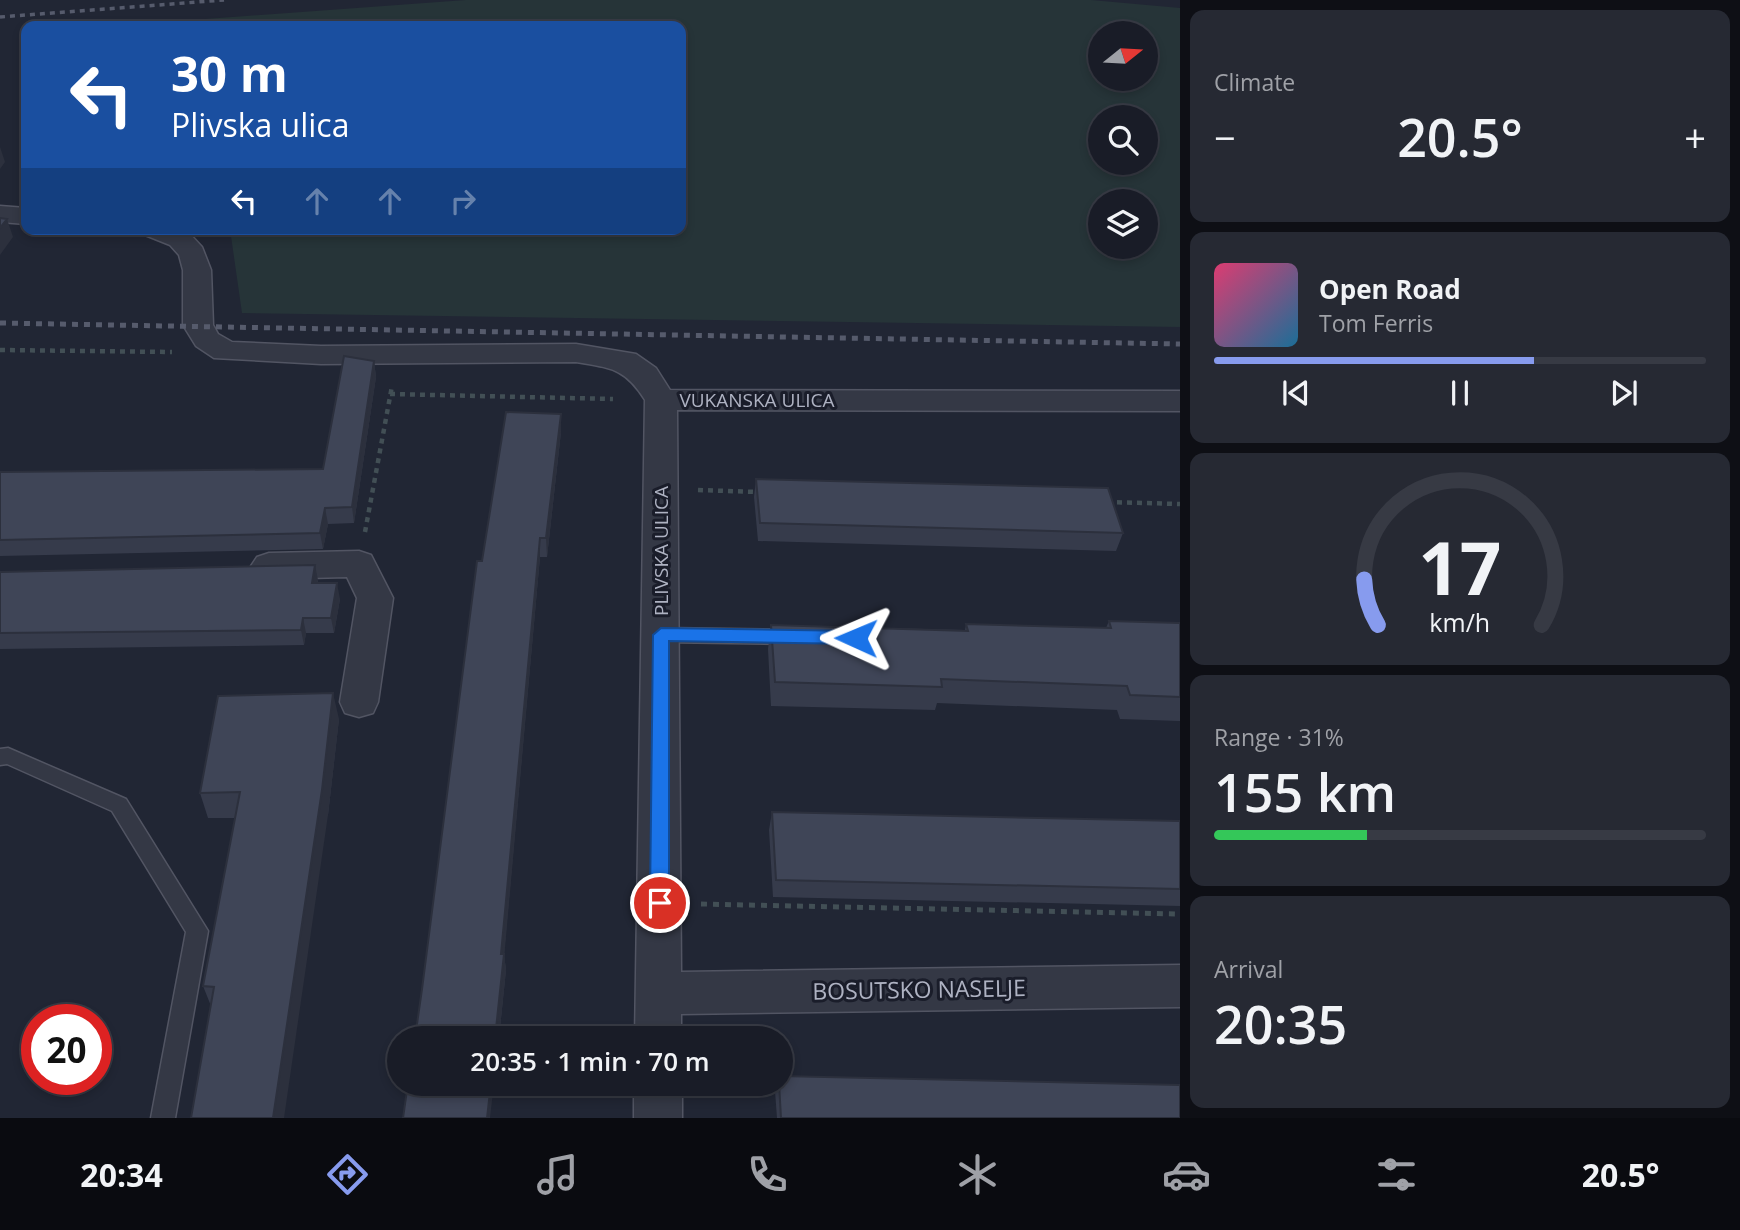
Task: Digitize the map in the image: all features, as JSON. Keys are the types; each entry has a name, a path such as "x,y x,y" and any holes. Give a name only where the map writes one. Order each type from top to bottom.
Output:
{"street":[{"path":"0,214 21,216"},
{"path":"177,235 192,249 204,336"},
{"name":"VUKANSKA ULICA","path":"204,336 225,351 321,355 576,353 625,361 645,375 662,400 1180,401"},
{"name":"PLIVSKA ULICA","path":"658,1026 662,400"},
{"path":"234,567 359,564 374,598 359,702"},
{"name":"BOSUTSKO NASELJE","path":"659,993 1180,986"},
{"path":"658,1096 658,1118"}],"lane":[{"path":"661,635 815,637"},
{"path":"0,757 8,756 119,805 197,931 163,1118"}],"path":[{"path":"0,350 174,352 204,336"},
{"path":"359,564 393,380"},
{"path":"390,394 662,400"},
{"path":"661,489 770,492"},
{"path":"1098,502 1180,504"},
{"path":"660,903 1180,914"}],"shaded area":[{"path":"466,0 1091,0 1180,8 1180,327 242,313 231,235 686,235 686,21 178,21"}],"building":[{"path":"0,218 7,219 0,228"},
{"path":"344,356 374,361 352,507 325,508 320,533 0,540 0,472 323,469"},
{"path":"506,412 561,414 546,538 540,538 496,1026 417,1026 477,561 482,561"},
{"path":"756,479 1108,488 1123,533 760,523"},
{"path":"315,565 312,583 337,583 331,618 303,618 301,630 0,633 0,572"},
{"path":"1109,621 1180,623 1180,697 1130,695 1127,686 941,679 942,687 775,682 771,625 968,631 966,624 1111,628"},
{"path":"333,693 322,790 273,1118 191,1118 214,987 203,986 240,792 200,793 218,696"},
{"path":"772,812 1180,821 1180,889 776,880"},
{"path":"793,1076 1180,1085 1180,1118 781,1118 780,1096 793,1096"},
{"path":"406,1096 490,1096 487,1118 403,1118"}],"railway":[{"path":"0,17 224,0"},
{"path":"0,323 1180,344"}],"route":[{"path":"660,903 661,635 856,638"}]}
